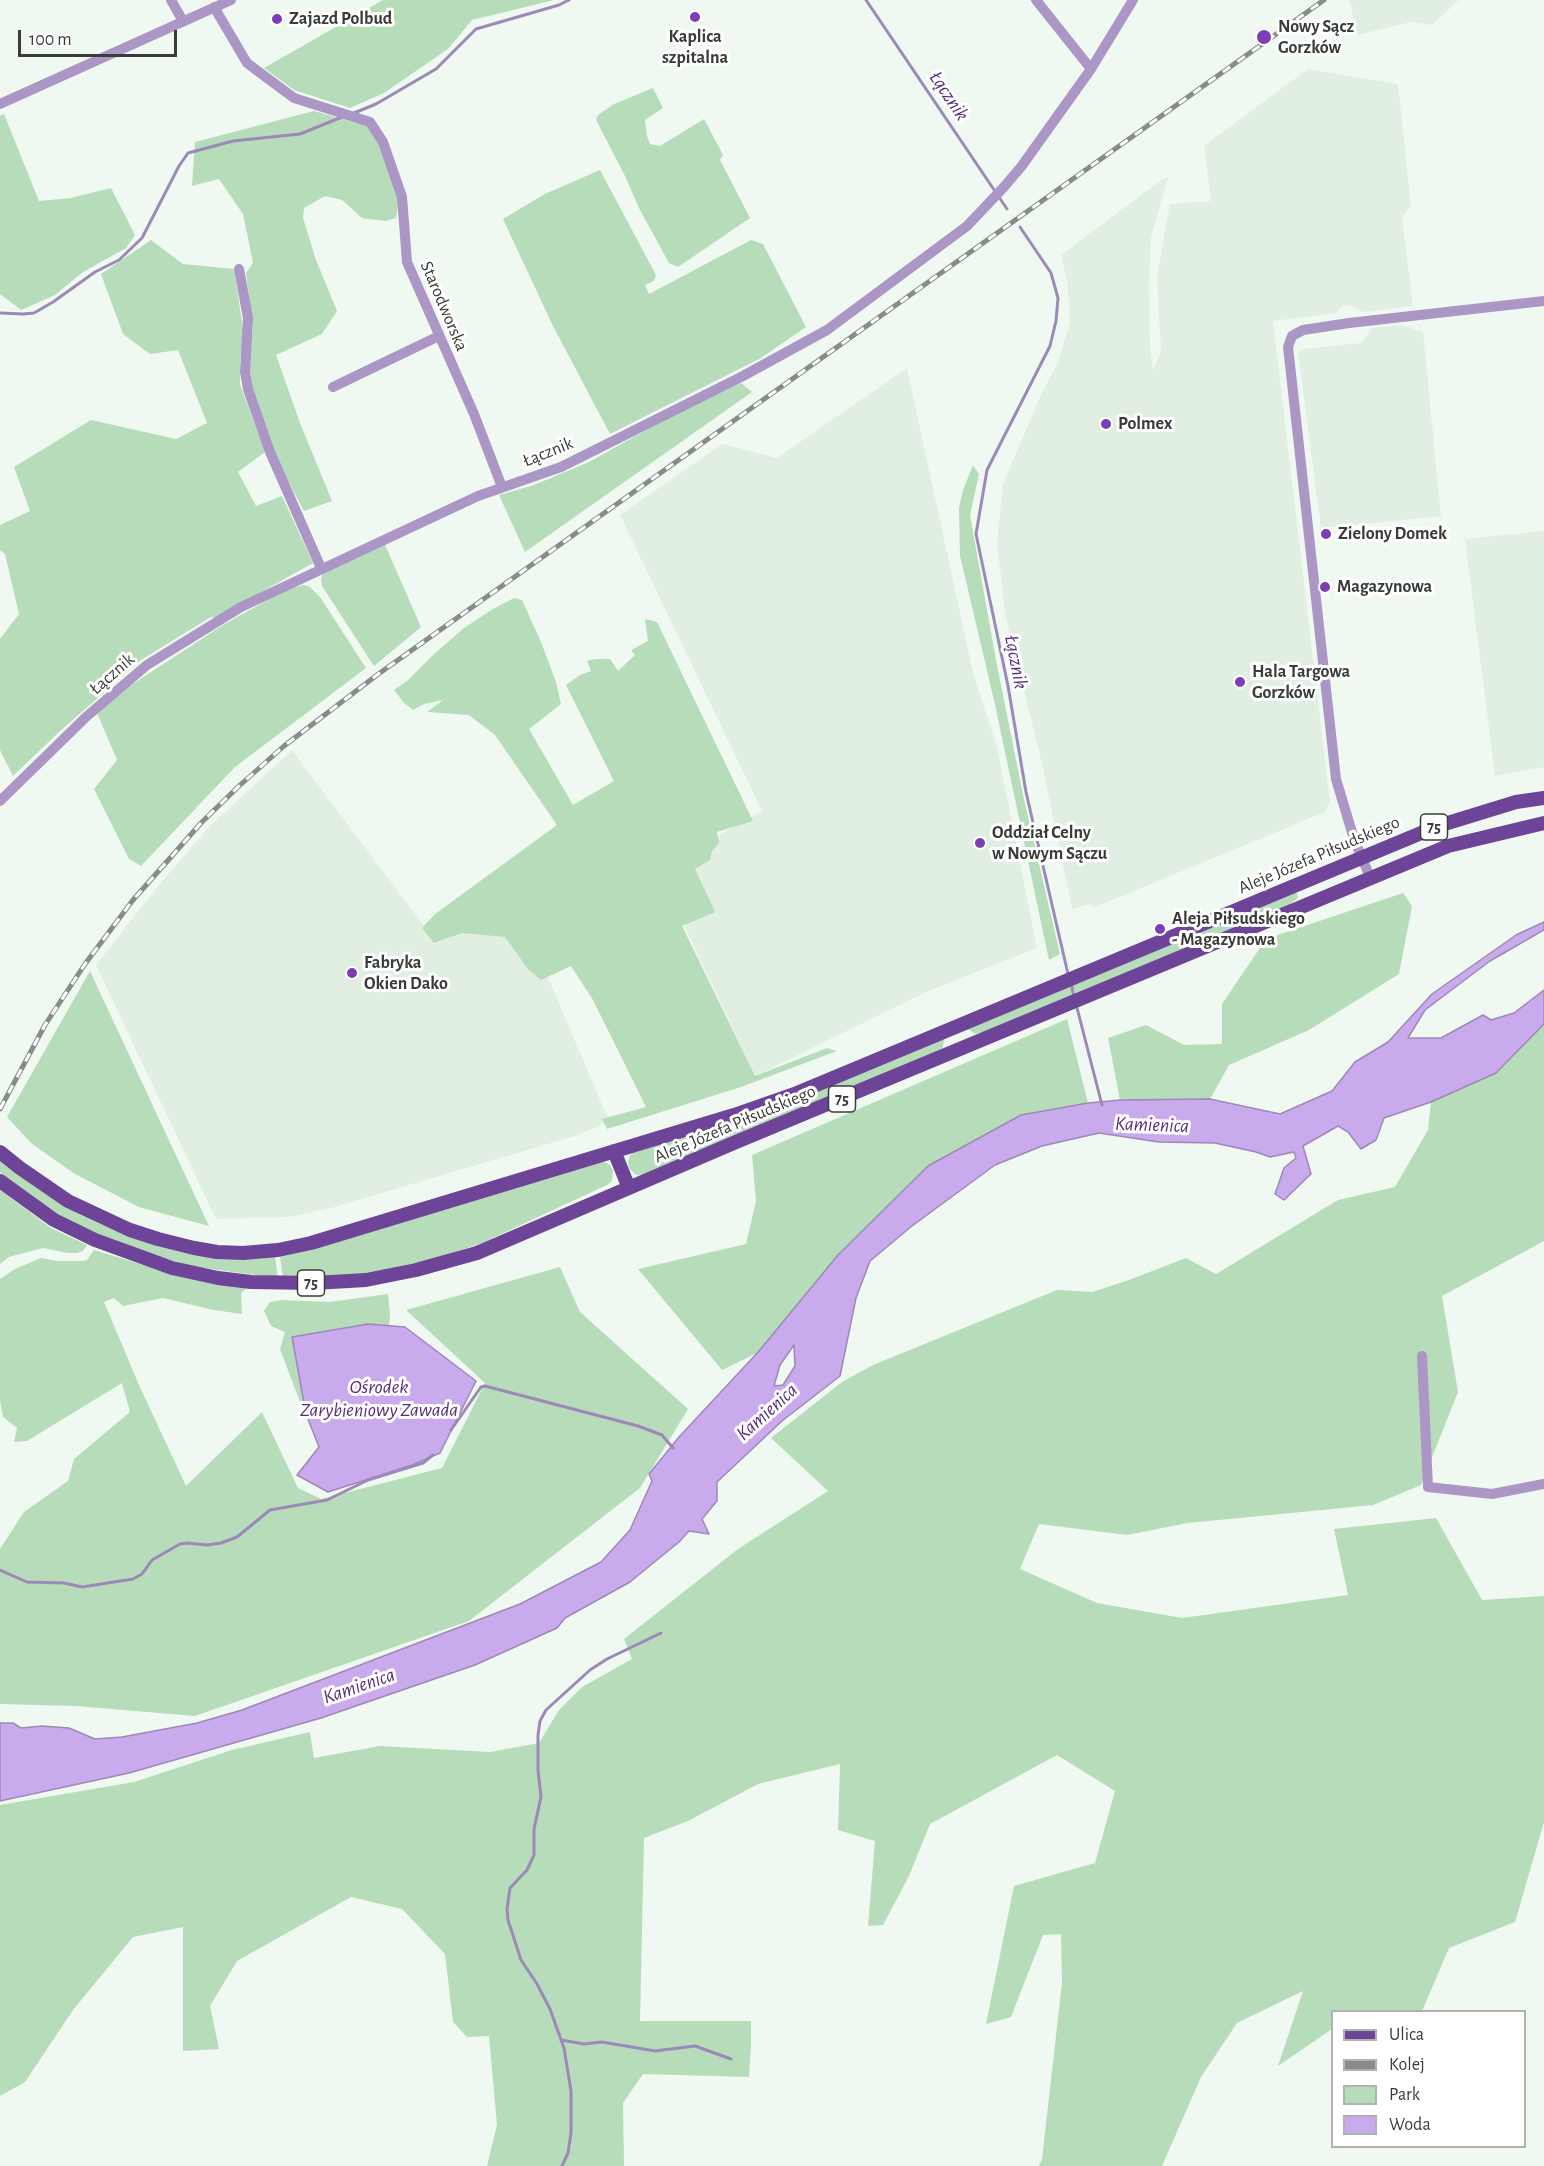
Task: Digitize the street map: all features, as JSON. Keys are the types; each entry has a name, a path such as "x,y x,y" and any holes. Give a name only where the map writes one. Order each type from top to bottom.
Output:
{"main road":[{"name":"Aleje Józefa Piłsudskiego","path":"0,1152 68,1201 130,1230 217,1252 243,1253 311,1244 797,1093 1448,822 1516,802 1544,798"},
{"name":"Aleje Józefa Piłsudskiego","path":"0,1181 54,1220 95,1240 172,1268 218,1278 282,1284 366,1280 416,1270 477,1253 1448,846 1544,823"},
{"path":"1304,881 1312,902"},
{"path":"614,1151 629,1188"}],"street":[{"path":"171,0 183,21"},
{"path":"0,104 231,0"},
{"path":"1036,0 1091,69"},
{"name":"Łącznik","path":"0,801 86,717 147,665 241,607 321,568 502,487 561,467 743,376 827,330 967,226 1003,188 1021,167 1091,69 1133,0"},
{"name":"Starodworska","path":"214,8 247,63 294,98 370,122 383,142 402,197 407,262 474,414 502,487"},
{"path":"239,269 248,318 245,372 248,389 270,452 321,568"},
{"path":"1370,877 1360,857 1336,779 1288,347 1292,336 1303,330 1349,322 1544,301"},
{"path":"333,387 439,336"},
{"path":"1422,1356 1428,1487 1492,1494 1544,1484"}],"shaded area":[{"path":"1349,0 1459,0 1432,25 1411,22 1358,35"},
{"path":"1308,69 1398,84 1411,207 1402,217 1413,306 1363,312 1351,305 1341,307 1337,313 1273,321 1330,802 1325,812 1095,907 1088,905 1072,909 1042,764 1005,613 997,542 1003,484 1040,397 1058,363 1070,322 1068,286 1061,255 1168,177 1151,238 1149,286 1150,345 1153,370 1161,351 1157,277 1170,204 1211,201 1204,146"},
{"path":"1401,325 1423,332 1441,516 1321,528 1298,352 1304,349 1361,343 1372,328"},
{"path":"907,368 973,673 997,747 1037,948 926,992 755,1076 658,869 762,811 620,515 722,444 777,458"},
{"path":"1544,531 1544,767 1495,776 1465,539"},
{"path":"292,750 437,943 449,938 503,895 551,985 609,1121 578,1135 331,1208 289,1217 216,1219 96,965 159,885 209,827"}],"green space":[{"path":"383,0 554,0 472,20 448,49 384,93 350,108 294,90 264,68"},
{"path":"653,88 663,108 645,120 650,144 660,146 704,119 723,155 720,160 750,218 678,267 669,263 596,120 598,115 614,104"},
{"path":"314,111 368,126 381,144 396,189 398,205 396,218 385,221 362,218 342,200 325,196 304,208 303,218 316,260 337,311 322,334 276,355 300,423 332,501 304,511 280,466 251,383 249,360 253,328 246,273 253,263 243,214 219,179 192,186 195,142"},
{"path":"4,114 39,201 71,198 111,188 135,235 126,248 83,272 55,295 21,310 0,294 0,116"},
{"path":"600,170 656,275 654,281 645,285 649,294 751,240 763,244 806,327 761,358 610,434 552,324 503,219 545,194"},
{"path":"151,240 183,264 234,269 244,335 240,361 240,384 265,452 238,472 256,506 282,496 313,563 215,618 211,617 141,660 13,776 0,750 0,639 19,614 5,554 0,550 0,525 30,511 14,467 91,420 176,439 207,423 178,350 150,354 123,334 101,274"},
{"path":"741,383 752,392 525,552 499,495 534,485 589,462 675,414"},
{"path":"973,465 979,474 970,515 1023,795 1060,954 1049,960 994,700 960,556 959,508"},
{"path":"385,545 421,627 374,666 322,586 321,580 323,572"},
{"path":"304,585 310,587 320,597 366,668 235,767 141,866 129,859 94,789 117,760 97,713 125,689 223,625 289,588"},
{"path":"514,598 522,600 541,642 556,682 561,704 529,729 573,805 614,781 566,685 580,675 591,671 587,661 610,659 618,671 635,655 631,650 648,641 645,619 657,622 753,821 717,832 719,843 712,851 710,860 695,869 715,912 682,926 755,1076 827,1048 837,1051 741,1087 607,1129 602,1119 646,1107 593,1000 571,966 541,980 528,969 505,937 462,933 434,943 422,928 435,914 557,825 495,735 469,715 427,712 443,700 424,704 413,710 394,690 407,681 464,628"},
{"path":"1294,892 1297,893 1298,898 1289,905 983,1032 975,1034 968,1029"},
{"path":"1403,893 1412,906 1399,974 1309,1030 1229,1065 1210,1099 1120,1100 1108,1038 1146,1025 1184,1045 1222,1044 1222,1004 1266,939"},
{"path":"90,971 209,1226 139,1207 75,1174 32,1144 7,1117"},
{"path":"1067,1019 1088,1103 1021,1115 838,1255 759,1352 722,1370 638,1269 746,1244 756,1201 752,1155"},
{"path":"1544,1024 1544,1241 1442,1296 1458,1392 1421,1485 1373,1505 1188,1523 1127,1535 1039,1524 1020,1569 1097,1603 1182,1618 1348,1595 1334,1529 1436,1518 1482,1600 1544,1596 1544,1822 1515,1922 1449,1948 1422,2010 1331,2010 1331,2030 1278,2066 1303,1991 1237,2023 1201,2077 1162,2166 1039,2166 1042,2159 1062,1983 1061,1934 1043,1935 1011,2017 986,2024 1014,1886 1095,1863 1115,1791 1057,1755 930,1824 909,1876 883,1925 868,1926 875,1841 838,1830 840,1764 758,1784 688,1821 644,1838 640,2021 751,2021 751,2045 749,2077 643,2074 623,2103 624,2166 487,2166 497,2125 489,2036 467,2037 453,2022 445,1954 402,1909 351,1897 237,1961 210,2006 219,2049 183,2051 183,1927 133,1937 73,2010 25,2082 0,2096 0,1805 134,1782 232,1750 310,1732 314,1758 380,1746 490,1752 539,1743 559,1710 582,1687 632,1659 624,1639 738,1549 828,1491 771,1438 842,1382 873,1365 1057,1290 1092,1292 1186,1258 1216,1274 1338,1200 1395,1187 1428,1130 1431,1102 1496,1073"},
{"path":"944,1039 943,1047 939,1051 643,1175 636,1175 629,1168 630,1155 635,1151"},
{"path":"0,1159 65,1206 98,1223 132,1236 275,1256 278,1278 196,1267 96,1234 64,1219 15,1185 0,1172"},
{"path":"604,1162 610,1165 613,1171 612,1181 607,1185 482,1243 433,1259 370,1273 283,1278 280,1256 344,1240 593,1163"},
{"path":"0,1190 51,1228 87,1245 83,1251 68,1253 43,1248 9,1257 0,1264"},
{"path":"94,1250 157,1269 247,1288 241,1293 242,1314 163,1298 123,1306 114,1298 104,1302 139,1385 186,1486 262,1412 298,1488 321,1499 442,1468 485,1383 406,1310 560,1267 580,1312 688,1409 640,1488 469,1621 195,1716 76,1706 0,1704 0,1549 24,1512 68,1481 74,1459 130,1412 122,1383 27,1441 14,1442 17,1428 3,1417 0,1400 0,1279 15,1269 41,1258 57,1261 82,1261 87,1260"},
{"path":"388,1294 390,1315 388,1336 322,1389 303,1410 280,1349 285,1332 271,1326 264,1311 270,1302 281,1300 330,1302"}],"water":[{"name":"Kamienica","path":"1544,922 1544,930 1490,961 1425,1010 1408,1038 1441,1038 1483,1015 1491,1020 1514,1013 1544,990 1544,1024 1496,1073 1431,1102 1384,1118 1376,1140 1361,1149 1348,1132 1338,1126 1303,1146 1311,1174 1284,1200 1275,1194 1284,1168 1296,1158 1294,1152 1270,1157 1215,1143 1159,1142 1099,1133 1042,1146 995,1165 912,1226 870,1261 856,1298 840,1376 782,1421 717,1482 717,1501 702,1519 709,1534 689,1531 630,1582 565,1618 557,1628 475,1665 321,1718 129,1773 0,1801 0,1723 13,1723 21,1728 42,1726 69,1728 95,1739 122,1737 197,1723 242,1710 520,1604 601,1562 630,1530 652,1481 649,1474 679,1437 759,1351 838,1255 928,1166 1021,1115 1088,1103 1120,1100 1210,1099 1280,1114 1332,1091 1355,1062 1388,1042 1432,994 1516,935","holes":["794,1345 795,1366 783,1385 774,1386 780,1365"]},
{"name":"Ośrodek Zarybieniowy Zawada","path":"368,1324 405,1327 476,1381 440,1453 412,1465 328,1492 297,1475 319,1447 306,1414 292,1337"}],"waterway":[{"path":"354,113 376,104 436,69 476,29 569,0"},
{"name":"Łącznik","path":"866,0 1007,209"},
{"path":"0,313 34,313 95,272 119,260 142,238 188,153 233,141 300,134 342,117"},
{"name":"Łącznik","path":"1020,227 1051,273 1058,298 1056,321 1050,346 987,470 976,534 1008,686 1026,792 1068,974"},
{"name":"Łącznik","path":"1071,983 1074,997"},
{"name":"Łącznik","path":"1076,1004 1102,1105"},
{"path":"451,1430 481,1387 485,1386 638,1426 662,1435 673,1448"},
{"path":"0,1570 27,1582 64,1583 82,1587 133,1579 142,1574 152,1560 180,1544 221,1543 237,1537 270,1510 327,1500 368,1480 423,1463 433,1455"},
{"path":"562,2166 568,2153 571,2133 571,2091 564,2048 550,2009 521,1960 508,1920 507,1909 510,1888 527,1870 534,1855 534,1829 541,1797 538,1770 540,1721 546,1710 590,1670 607,1659 661,1633"},
{"path":"561,2040 584,2044 602,2042 655,2051 695,2046 731,2059"}],"railway":[{"path":"0,1109 45,1025 85,964 133,900 201,823 284,746 377,675 1324,0"}],"place":[{"name":"Kaplica szpitalna","path":"695,17"},
{"name":"Zajazd Polbud","path":"277,19"},
{"name":"Nowy Sącz Gorzków","path":"1264,37"},
{"name":"Polmex","path":"1106,424"},
{"name":"Zielony Domek","path":"1326,534"},
{"name":"Magazynowa","path":"1325,587"},
{"name":"Hala Targowa Gorzków","path":"1240,682"},
{"name":"Oddział Celny w Nowym Sączu","path":"980,843"},
{"name":"Aleja Piłsudskiego - Magazynowa","path":"1160,929"},
{"name":"Fabryka Okien Dako","path":"352,973"}]}
